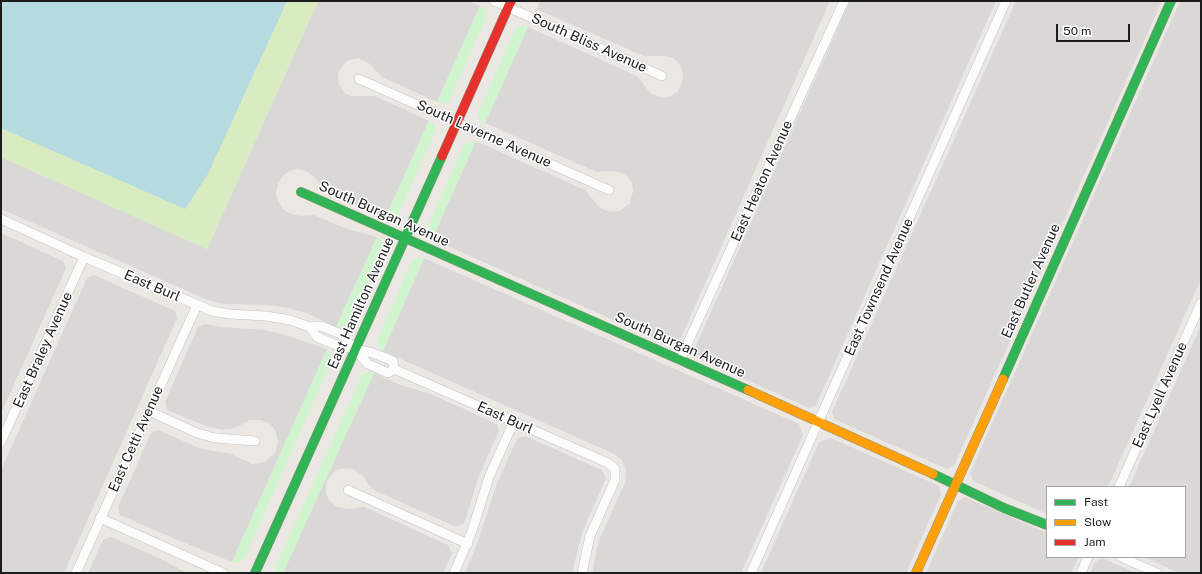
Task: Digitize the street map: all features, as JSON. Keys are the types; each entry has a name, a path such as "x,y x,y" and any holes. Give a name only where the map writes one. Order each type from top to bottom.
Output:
{"street":[{"name":"South Bliss Avenue","path":"494,1 510,4 662,76"},
{"name":"East Heaton Avenue","path":"680,360 844,1"},
{"name":"East Townsend Avenue","path":"751,573 1006,1"},
{"name":"East Butler Avenue","path":"916,573 1171,1"},
{"name":"East Hamilton Avenue","path":"255,573 510,4"},
{"name":"South Laverne Avenue","path":"359,79 608,190"},
{"name":"South Burgan Avenue","path":"300,192 680,360 956,484 1004,508 1046,525"},
{"name":"East Burl","path":"1,219 84,257 212,311 230,314 266,316 284,319 310,327 321,326 341,334 368,364 388,373 394,369"},
{"name":"East Braley Avenue","path":"1,442 84,257"},
{"name":"East Lyell Avenue","path":"1119,486 1201,303"},
{"name":"East Cetti Avenue","path":"76,573 197,305"},
{"name":"East Burl","path":"355,349 373,353 393,361 394,369"},
{"name":"East Burl","path":"394,369 608,463 615,470 615,480 590,536 582,573"},
{"path":"149,411 197,433 215,438 255,441"},
{"path":"454,573 468,544 487,482 514,421"},
{"path":"348,490 468,544"},
{"path":"100,518 223,573"},
{"path":"1081,573 1088,558"},
{"path":"1123,558 1157,573"}],"shaded area":[{"path":"318,1 468,1 480,6 437,102 384,78 370,64 359,58 347,61 339,71 339,84 345,93 351,96 375,96 429,121 385,218 328,193 322,189 319,182 312,175 306,171 298,169 289,171 283,176 278,184 276,193 278,201 284,210 289,213 300,216 314,215 347,229 377,237 336,327 306,313 282,307 224,304 210,301 1,209 1,157 207,249"},
{"path":"540,1 830,1 681,338 667,344 432,239 476,141 585,190 600,208 607,211 614,212 621,210 630,203 633,191 632,183 628,177 622,173 615,171 597,172 485,123 528,27 635,75 650,93 657,96 671,96 677,92 682,83 682,69 678,62 673,58 665,56 644,56 536,9"},
{"path":"850,1 996,1 816,405 809,408 695,357 693,352"},
{"path":"1016,1 1162,1 954,466 947,469 834,419 832,412"},
{"path":"1180,1 1201,1 1201,279 1108,486 1046,486 1046,514 973,481 970,473"},
{"path":"1,233 63,261 66,268 1,414"},
{"path":"424,258 799,424 803,435 741,573 592,573 599,540 625,483 626,470 622,460 614,454 383,351"},
{"path":"94,275 175,311 177,318 64,573 1,573 1,470 87,278"},
{"path":"205,324 220,327 266,330 327,349 232,562 120,515 118,507 151,433 158,430 199,448 231,454 252,464 266,461 276,451 278,441 276,432 270,424 261,420 250,420 233,429 221,430 206,426 167,410 165,402 198,327"},
{"path":"1201,325 1201,573 1179,573 1146,558 1186,558 1186,486 1129,486"},
{"path":"374,373 398,384 433,395 497,424 499,431 479,476 464,524 456,527 376,491 368,484 363,476 353,469 348,468 336,470 327,480 326,494 329,500 337,507 349,509 364,507 448,545 452,553 443,573 283,573"},
{"path":"525,436 602,470 606,478 582,533 572,573 465,573 477,544 497,483 517,439"},
{"path":"831,438 939,486 941,494 906,573 761,573 819,442"},
{"path":"965,497 1046,533 1046,558 1078,558 1071,573 926,573 958,501"},
{"path":"111,537 161,559 187,573 88,573 103,540"},
{"path":"1102,558 1136,573 1090,573 1095,562"}],"green space":[{"path":"1,1 318,1 207,249 1,157"},
{"path":"480,6 485,10 487,16 449,101 444,104 437,102"},
{"path":"517,27 528,27 485,123 481,121 478,116 479,111 515,30"},
{"path":"429,121 434,124 436,130 398,215 393,218 385,218"},
{"path":"472,141 476,141 432,239 428,235 427,228 464,145"},
{"path":"377,237 381,241 383,247 350,323 343,327 336,327"},
{"path":"420,257 424,258 383,351 377,344 378,338 411,263"},
{"path":"327,349 331,353 332,360 245,557 239,562 232,562"},
{"path":"367,372 374,373 283,573 273,573 360,379 362,375"}],"water":[{"path":"1,1 287,1 208,174 185,209 1,128"}],"traffic: fast":[{"path":"1003,379 1171,1"},
{"path":"255,573 442,156"},
{"path":"301,192 748,390"},
{"path":"933,474 1004,508 1046,525"}],"traffic: slow":[{"path":"916,573 1003,379"},
{"path":"748,390 933,474"}],"traffic: jam":[{"path":"442,156 511,1"}]}
